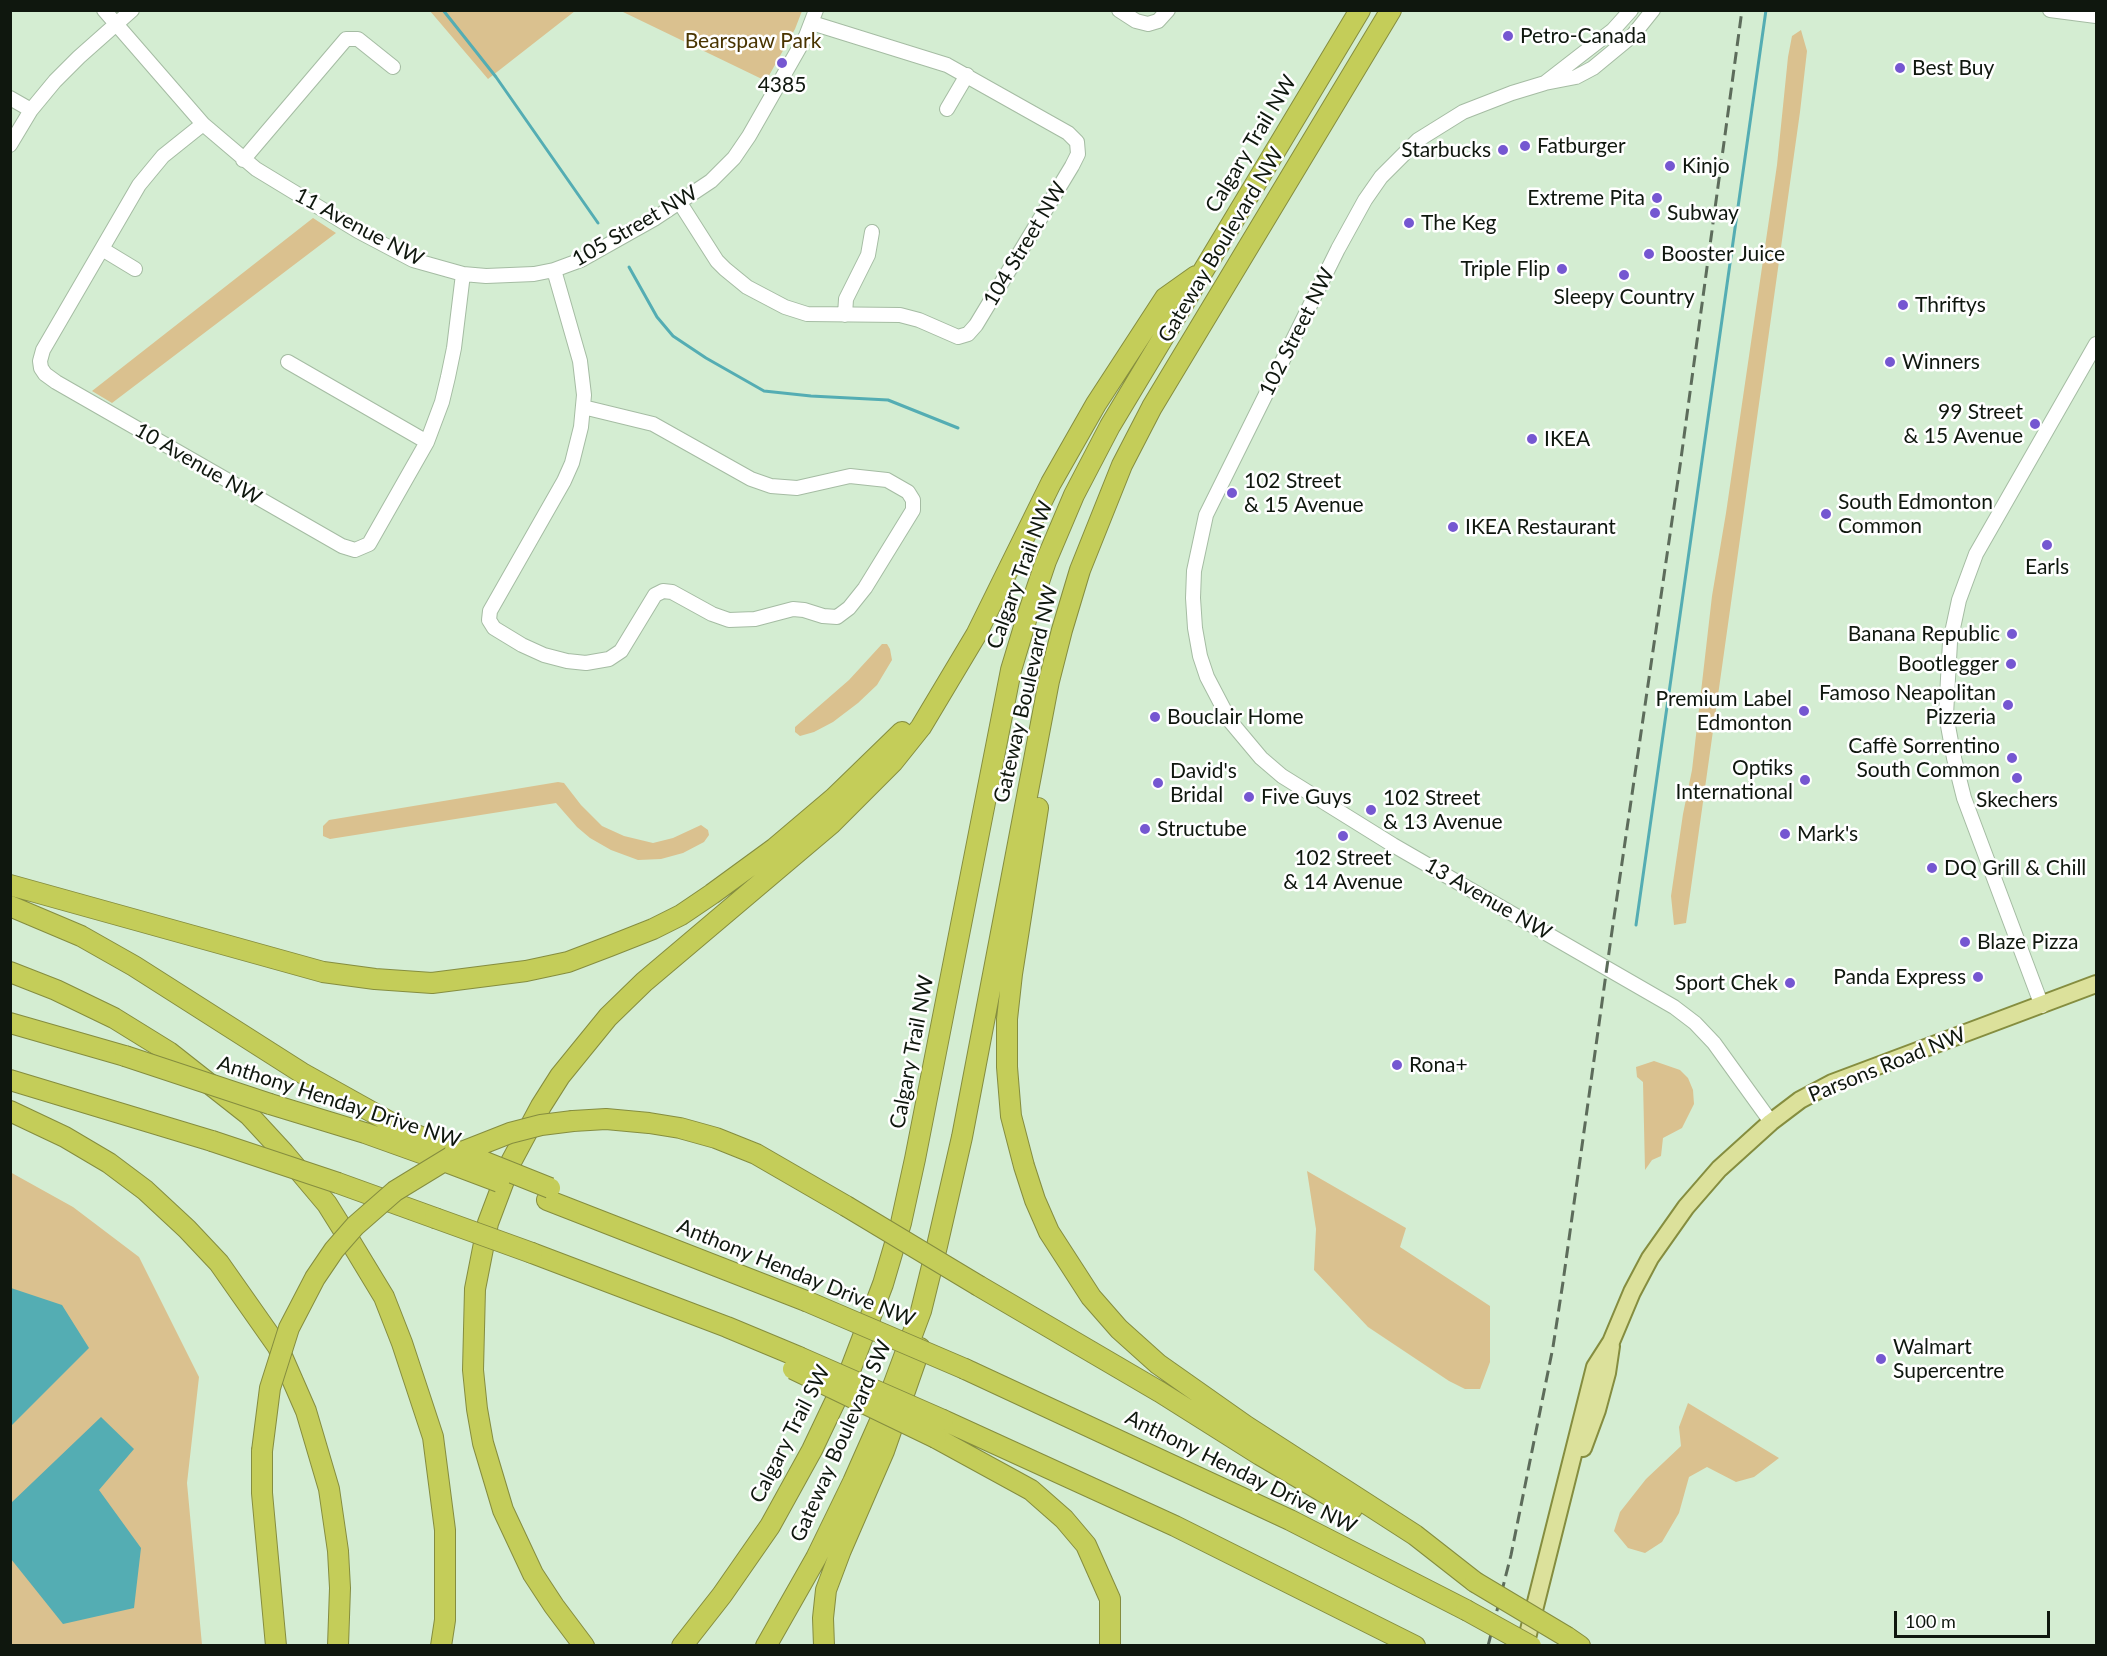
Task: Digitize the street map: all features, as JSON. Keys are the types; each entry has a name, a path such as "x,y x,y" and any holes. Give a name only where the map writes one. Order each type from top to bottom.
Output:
{"highway":[{"name":"Calgary Trail NW","path":"901,1223 918,1148 1011,670 1046,561 1074,495 1110,426 1360,10"},
{"name":"Gateway Boulevard NW","path":"937,1246 962,1137 1049,681 1080,570 1122,465 1152,407 1390,10"},
{"path":"1338,98 1383,45 1406,10"},
{"path":"584,1646 533,1574 503,1510 483,1443 473,1370 475,1289 488,1223 511,1162 560,1076 608,1017 644,982 832,824 893,762 921,727 991,605 1051,483 1096,404 1165,298 1204,271"},
{"path":"1049,681 1052,720 1013,965 1007,1019 1006,1057 1011,1116 1031,1189 1049,1232 1091,1298 1119,1329 1158,1364 1238,1420 1415,1535 1475,1582"},
{"path":"10,885 323,972 375,979 432,982 526,971 568,962 653,929 681,915 775,848 834,798 890,746 946,687"},
{"path":"10,906 81,936 134,966 302,1073 448,1155"},
{"path":"10,972 56,990 114,1018 169,1052 249,1115 327,1204 343,1229 384,1297 433,1437 445,1530 445,1620 441,1646"},
{"name":"Anthony Henday Drive NW","path":"10,1023 125,1056 365,1133 448,1155 549,1194 965,1369 1279,1515 1466,1610 1531,1646"},
{"path":"10,1080 212,1141 591,1273 673,1315 796,1363 940,1429 1107,1494 1415,1646"},
{"path":"10,1112 64,1137 109,1162 145,1190 219,1263 278,1347 306,1411 328,1489 338,1551 340,1588 338,1646"},
{"path":"276,1646 262,1493 262,1452 270,1388 289,1328 315,1278 334,1250 355,1226 395,1191 454,1155 510,1133 541,1125 606,1119 649,1122 680,1128 716,1138 756,1154 1150,1386 1260,1455 1574,1641"},
{"path":"824,1646 823,1618 826,1590 907,1391 937,1295 950,1235 962,1137"},
{"name":"Calgary Trail SW","path":"682,1646 722,1595 770,1526 812,1450 842,1389 873,1312 901,1223"},
{"name":"Gateway Boulevard SW","path":"766,1646 816,1557 866,1455 914,1332 937,1246"},
{"path":"940,1429 1031,1490 1064,1519 1086,1545 1110,1599 1110,1646"},
{"path":"1267,1571 1330,1613 1388,1646"}],"main road":[{"name":"Parsons Road NW","path":"1525,1646 1558,1514 1597,1410 1607,1373 1611,1342 1632,1292 1650,1258 1664,1237 1719,1169 1771,1122 1800,1100 1832,1083 2097,984"}],"street":[{"name":"11 Avenue NW","path":"104,10 203,124 243,159 295,194 413,260 463,274 513,276 554,270"},
{"path":"10,145 31,110 67,67 132,10"},
{"path":"1119,10 1142,23 1158,21 1168,10"},
{"name":"102 Street NW","path":"1545,83 1613,30 1631,10"},
{"name":"102 Street NW","path":"1207,677 1197,642 1192,598 1194,571 1206,515 1338,249 1380,177 1418,140 1463,112 1545,83 1576,77 1593,68 1633,35 1653,10"},
{"path":"2050,10 2097,16"},
{"path":"814,17 947,64 967,75 947,109"},
{"name":"105 Street NW","path":"584,407 653,424 751,479 771,486 797,488 850,476 886,480 908,492 913,500 910,516 865,588 849,608 837,617 793,609 762,618 729,620 712,614 672,592 663,591 655,595 621,651 603,660 586,663 555,658 533,651 494,628 489,620 492,606 568,472 584,407 580,361 554,270 601,250 711,181 743,146 814,17"},
{"path":"243,159 346,39 358,39 393,67"},
{"name":"104 Street NW","path":"845,315 900,315 919,320 952,336 963,337 976,325 1076,160 1079,146 1068,133 967,75"},
{"path":"10,98 31,110"},
{"path":"135,269 102,249 145,178 163,156 203,124"},
{"path":"680,202 717,261 747,287 774,303 807,314 845,315 849,292 868,255 872,232"},
{"name":"10 Avenue NW","path":"102,249 40,356 41,368 56,382 332,541 350,549 359,549 369,544 427,442"},
{"path":"288,362 427,442 442,402 448,377 463,274"},
{"path":"2042,1006 1959,778 1946,715 1950,642 1959,600 1976,554 2097,344"},
{"name":"13 Avenue NW","path":"1207,677 1230,721 1261,758 1282,776 1393,845 1674,1007 1695,1023 1714,1043 1771,1122"}],"green space":[{"path":"430,11 575,11 488,79"},
{"name":"Bearspaw Park","path":"621,11 802,11 795,29 766,81"},
{"path":"1801,30 1807,51 1800,112 1686,923 1674,925 1671,896 1692,770 1712,596 1777,165 1788,57 1792,36"},
{"path":"313,218 336,233 112,403 92,391"},
{"path":"882,644 887,644 892,660 877,685 833,722 800,736 795,732 795,727 849,680"},
{"path":"558,782 564,783 581,805 602,826 624,836 653,843 673,838 701,825 708,830 709,835 704,842 683,853 661,859 638,860 611,850 590,838 556,803 330,839 323,836 323,826 329,820"},
{"path":"1654,1061 1680,1070 1688,1078 1693,1090 1694,1104 1682,1128 1663,1138 1661,1156 1652,1160 1645,1170 1643,1082 1637,1077 1636,1067"},
{"path":"1307,1171 1406,1228 1400,1247 1490,1306 1490,1362 1480,1389 1465,1389 1449,1381 1368,1327 1314,1270 1316,1229"},
{"path":"10,1172 73,1207 139,1257 199,1377 187,1483 202,1645 11,1645"},
{"path":"1688,1403 1779,1458 1754,1477 1736,1482 1707,1467 1689,1477 1679,1513 1662,1542 1645,1553 1628,1548 1614,1531 1620,1512 1646,1479 1681,1446 1679,1427"}],"water":[{"path":"11,1288 62,1305 89,1348 11,1426"},
{"path":"101,1417 134,1449 99,1490 141,1548 134,1608 63,1624 11,1559 11,1503"}],"waterway":[{"path":"443,10 496,77 598,223"},
{"path":"1636,925 1766,10"},
{"path":"629,267 657,317 673,336 764,391 888,400 958,428"}],"railway":[{"path":"1488,1646 1511,1555 1553,1347 1680,466 1742,10"}],"place":[{"name":"Petro-Canada","path":"1508,36"},
{"name":"4385","path":"782,63"},
{"name":"Best Buy","path":"1900,68"},
{"name":"Fatburger","path":"1525,146"},
{"name":"Starbucks","path":"1503,150"},
{"name":"Kinjo","path":"1670,166"},
{"name":"Extreme Pita","path":"1657,198"},
{"name":"Subway","path":"1655,213"},
{"name":"The Keg","path":"1409,223"},
{"name":"Booster Juice","path":"1649,254"},
{"name":"Triple Flip","path":"1562,269"},
{"name":"Sleepy Country","path":"1624,275"},
{"name":"Thriftys","path":"1903,305"},
{"name":"Winners","path":"1890,362"},
{"name":"99 Street & 15 Avenue","path":"2035,424"},
{"name":"IKEA","path":"1532,439"},
{"name":"102 Street & 15 Avenue","path":"1232,493"},
{"name":"South Edmonton Common","path":"1826,514"},
{"name":"IKEA Restaurant","path":"1453,527"},
{"name":"Earls","path":"2047,545"},
{"name":"Banana Republic","path":"2012,634"},
{"name":"Bootlegger","path":"2011,664"},
{"name":"Famoso Neapolitan Pizzeria","path":"2008,705"},
{"name":"Premium Label Edmonton","path":"1804,711"},
{"name":"Bouclair Home","path":"1155,717"},
{"name":"Caffè Sorrentino South Common","path":"2012,758"},
{"name":"Skechers","path":"2017,778"},
{"name":"Optiks International","path":"1805,780"},
{"name":"David's Bridal","path":"1158,783"},
{"name":"Five Guys","path":"1249,797"},
{"name":"102 Street & 13 Avenue","path":"1371,810"},
{"name":"Structube","path":"1145,829"},
{"name":"Mark's","path":"1785,834"},
{"name":"102 Street & 14 Avenue","path":"1343,836"},
{"name":"DQ Grill & Chill","path":"1932,868"},
{"name":"Blaze Pizza","path":"1965,942"},
{"name":"Panda Express","path":"1978,977"},
{"name":"Sport Chek","path":"1790,983"},
{"name":"Rona+","path":"1397,1065"},
{"name":"Walmart Supercentre","path":"1881,1359"}]}
